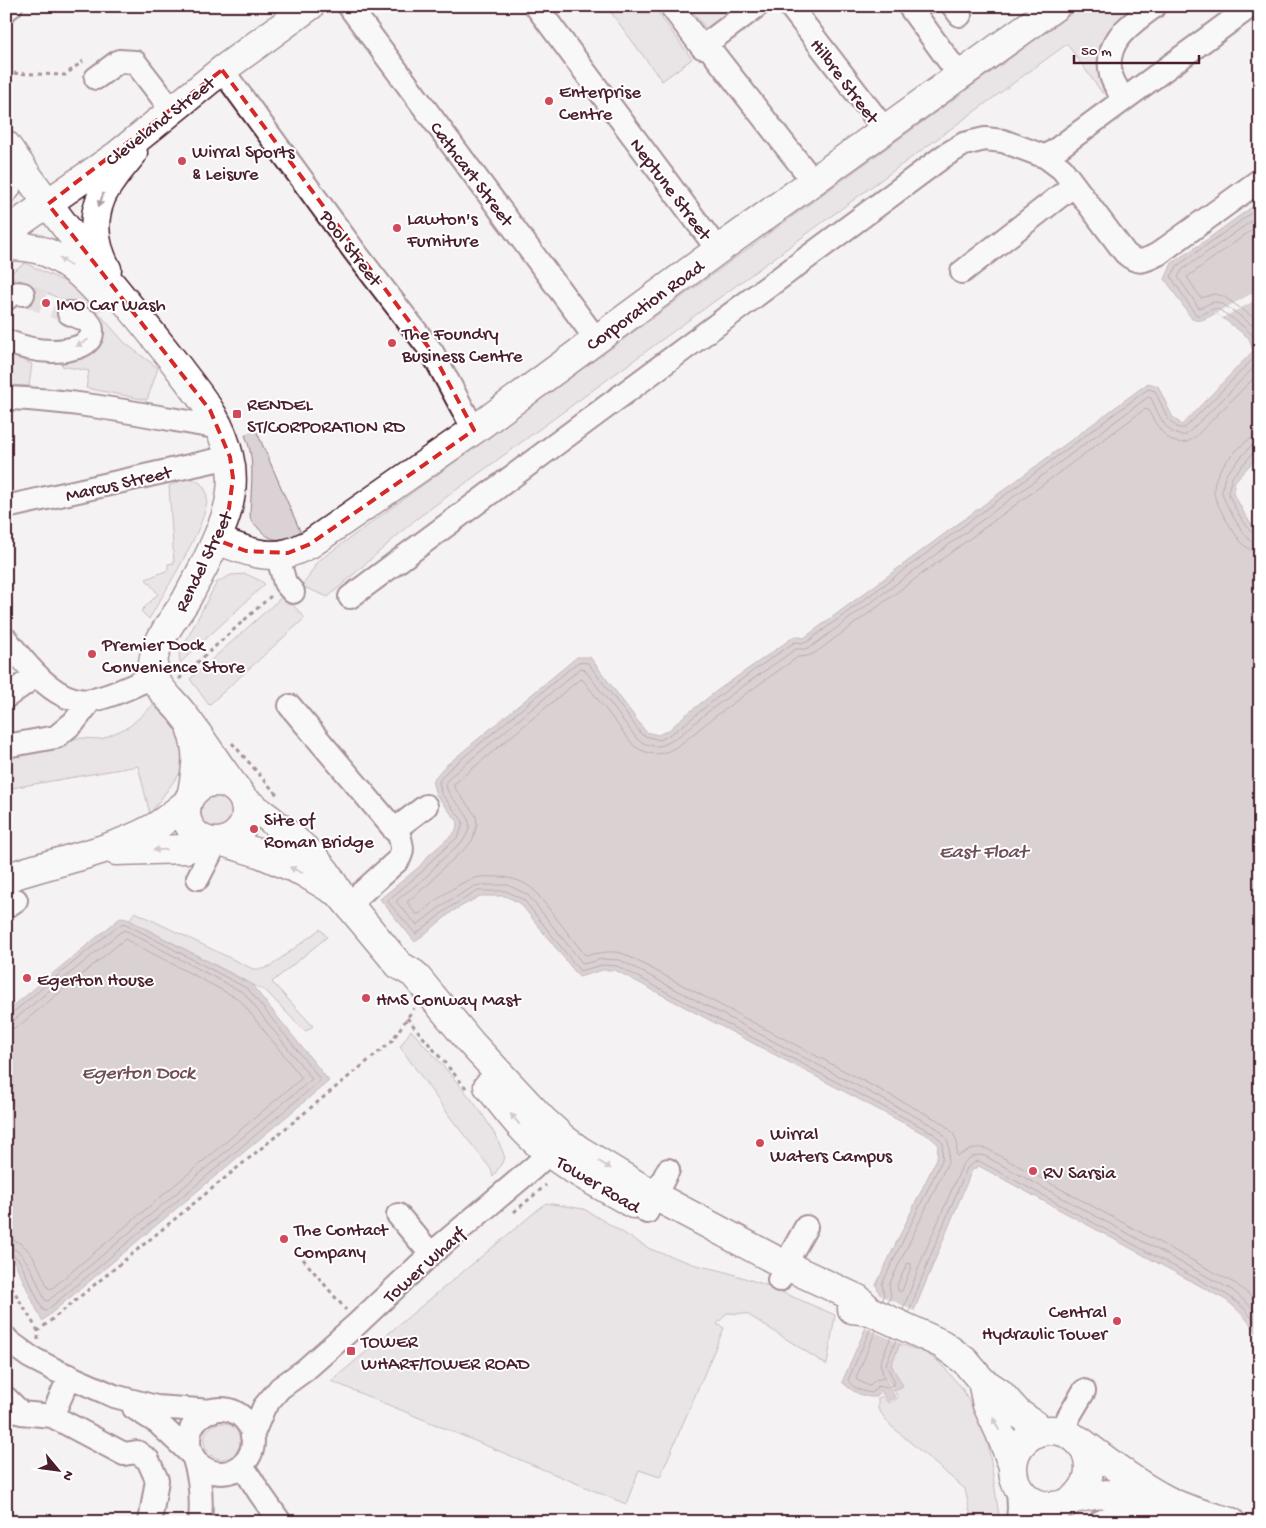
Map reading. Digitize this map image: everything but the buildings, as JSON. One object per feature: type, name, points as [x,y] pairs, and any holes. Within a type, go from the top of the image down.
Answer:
[{"type":"main road","name":"Cleveland Street","points":[[6,232],[116,156],[222,70],[310,6]]},
{"type":"main road","name":"Corporation Road","points":[[217,540],[246,551],[266,555],[288,553],[310,544],[474,430],[718,250],[1056,6]]},
{"type":"main road","points":[[120,295],[102,261],[96,242],[95,226],[101,198],[124,164],[166,115]]},
{"type":"main road","name":"Rendel Street","points":[[6,145],[48,204],[210,410],[221,428],[230,457],[233,478],[229,508],[217,540],[186,599],[159,643],[154,659],[154,676]]},
{"type":"main road","points":[[6,174],[6,188]]},
{"type":"main road","points":[[6,247],[33,248],[58,257],[92,285],[127,322],[178,367]]},
{"type":"main road","points":[[99,851],[186,849],[237,835],[244,825],[246,815],[241,795],[189,721],[161,688],[154,676]]},
{"type":"main road","points":[[189,721],[197,752],[197,764],[186,816],[191,829],[200,838],[216,842]]},
{"type":"main road","points":[[10,895],[30,870],[99,851],[155,828],[202,785],[215,782],[230,785],[241,795]]},
{"type":"main road","name":"Tower Road","points":[[241,795],[311,854],[326,872],[343,899],[399,966],[414,974],[471,1043],[543,1120],[568,1167],[651,1204],[849,1308],[870,1311],[942,1344],[965,1361],[982,1381],[1000,1392],[1018,1413],[1060,1432],[1173,1503]]},
{"type":"main road","name":"Tower Road","points":[[216,842],[259,853],[303,872],[343,899]]},
{"type":"main road","name":"Tower Road","points":[[399,966],[402,983],[527,1134],[557,1146]]},
{"type":"main road","name":"Tower Road","points":[[982,1381],[987,1405],[1000,1433],[1015,1477]]},
{"type":"main road","points":[[1063,1508],[1081,1492],[1086,1484],[1090,1468],[1089,1460],[1085,1450],[1060,1432],[1034,1433],[1021,1444],[1014,1458],[1015,1477],[1029,1500],[1037,1504],[1063,1508],[1092,1495],[1136,1494],[1173,1503],[1231,1522]]},
{"type":"street","points":[[6,10],[11,6]]},
{"type":"street","name":"Cathcart Street","points":[[349,6],[596,339]]},
{"type":"street","name":"Neptune Street","points":[[536,6],[718,250]]},
{"type":"street","points":[[671,6],[702,47],[757,6]]},
{"type":"street","name":"Hilbre Street","points":[[790,6],[884,130]]},
{"type":"street","points":[[909,6],[960,76]]},
{"type":"street","points":[[1124,100],[1111,75],[1110,55],[1117,38],[1154,6]]},
{"type":"street","points":[[1046,157],[1251,6]]},
{"type":"street","points":[[706,44],[813,181]]},
{"type":"street","points":[[90,69],[119,61],[135,62],[166,115]]},
{"type":"street","name":"Pool Street","points":[[222,70],[361,260],[432,352],[474,430]]},
{"type":"street","points":[[350,597],[944,156],[964,144],[985,139],[1003,141],[1046,157],[1062,169],[1125,253],[1132,259],[1144,261],[1158,254],[1260,180]]},
{"type":"street","points":[[962,272],[1074,184]]},
{"type":"street","points":[[6,341],[33,350],[53,351],[82,346],[92,336],[91,325],[87,321],[69,313]]},
{"type":"street","points":[[6,398],[38,399],[83,405],[221,428]]},
{"type":"street","name":"Marcus Street","points":[[6,507],[230,457]]},
{"type":"street","points":[[277,554],[289,588]]},
{"type":"street","points":[[6,639],[27,666],[52,689],[71,699],[91,700],[123,690],[154,676]]},
{"type":"street","points":[[6,698],[38,675]]},
{"type":"street","points":[[6,746],[56,737],[74,722],[91,700]]},
{"type":"street","points":[[290,706],[399,835],[402,848],[398,860],[343,899]]},
{"type":"street","points":[[394,830],[426,806]]},
{"type":"street","points":[[198,878],[216,842]]},
{"type":"street","name":"Tower Wharf","points":[[252,1436],[264,1407],[280,1388],[305,1370],[358,1324],[431,1254],[557,1146]]},
{"type":"street","points":[[651,1204],[668,1170]]},
{"type":"street","points":[[398,1215],[431,1254]]},
{"type":"street","points":[[782,1272],[806,1227]]},
{"type":"street","points":[[6,1338],[30,1356],[114,1396],[158,1423],[207,1470],[228,1472],[240,1466]]},
{"type":"street","points":[[52,1416],[70,1376]]},
{"type":"street","name":"Tower Wharf","points":[[215,1410],[280,1388]]},
{"type":"street","points":[[1060,1432],[1084,1391]]},
{"type":"street","points":[[114,1396],[156,1407],[231,1411],[242,1417],[248,1424],[252,1436],[252,1449],[212,1500],[202,1522]]},
{"type":"street","points":[[6,1398],[21,1414],[52,1416],[124,1454],[137,1452],[148,1460],[158,1480],[150,1522]]},
{"type":"street","points":[[202,1522],[201,1486],[189,1443],[190,1432],[196,1421],[206,1413],[215,1410]]},
{"type":"street","points":[[240,1466],[280,1522]]},
{"type":"street","points":[[1015,1477],[1019,1508],[1018,1522]]},
{"type":"street","points":[[1100,1522],[1144,1508],[1173,1503]]},
{"type":"path","points":[[6,73],[66,75],[90,69]]},
{"type":"path","points":[[181,687],[177,681],[289,588]]},
{"type":"path","points":[[230,741],[284,802]]},
{"type":"path","points":[[38,1331],[392,1042],[418,1001]]},
{"type":"path","points":[[303,1259],[358,1324]]},
{"type":"path","points":[[6,1285],[8,1283],[38,1331],[39,1361]]},
{"type":"path","points":[[6,1502],[16,1522]]},
{"type":"path","points":[[1251,1522],[1260,1512]]},
{"type":"highlighted area","points":[[222,70],[432,352],[474,430],[310,544],[288,553],[246,551],[217,540],[229,508],[233,478],[230,457],[210,410],[48,204]]},
{"type":"shaded area","points":[[606,6],[653,6],[692,59],[662,81]]},
{"type":"shaded area","points":[[689,6],[736,6],[706,29]]},
{"type":"shaded area","points":[[1082,6],[1124,6],[1129,14],[1105,59],[1103,94],[1067,44],[415,520],[328,597],[301,586],[317,562]]},
{"type":"shaded area","points":[[25,263],[76,287],[125,343],[158,368],[147,400],[86,388],[89,371],[62,366],[62,358],[84,353],[91,313],[15,278],[6,285],[6,276]]},
{"type":"shaded area","points":[[6,353],[32,364],[29,386],[6,385]]},
{"type":"shaded area","points":[[256,430],[301,533],[289,538],[279,540],[269,537],[251,520],[252,465],[245,435]]},
{"type":"shaded area","points":[[189,478],[196,480],[204,487],[207,498],[205,509],[184,559],[149,619],[141,611],[158,594],[146,579],[168,570],[168,564],[174,563],[169,486]]},
{"type":"shaded area","points":[[246,574],[265,584],[180,663],[179,654],[217,582],[231,575]]},
{"type":"shaded area","points":[[284,595],[305,618],[209,705],[190,679]]},
{"type":"shaded area","points":[[153,705],[176,728],[186,758],[182,770],[150,814],[138,766],[6,789],[6,755],[78,738],[102,739],[130,726]]},
{"type":"shaded area","points":[[217,796],[228,801],[233,812],[228,823],[217,828],[206,823],[201,812],[206,801]]},
{"type":"shaded area","points":[[135,912],[253,969],[263,969],[272,965],[320,929],[327,937],[272,982],[313,1026],[304,1031],[267,992],[129,920]]},
{"type":"shaded area","points":[[411,1030],[451,1074],[489,1124],[505,1158],[493,1177],[491,1169],[453,1121],[400,1047]]},
{"type":"shaded area","points":[[546,1203],[584,1209],[650,1249],[696,1265],[723,1271],[763,1284],[835,1315],[827,1365],[747,1314],[727,1313],[717,1324],[724,1328],[660,1477],[639,1470],[626,1504],[331,1381]]},
{"type":"shaded area","points":[[900,1344],[926,1353],[939,1362],[962,1388],[984,1429],[988,1443],[1000,1522],[972,1522],[965,1489],[890,1425],[878,1409],[878,1399],[882,1396],[888,1403],[898,1398],[894,1390],[902,1386],[891,1365]]},
{"type":"shaded area","points":[[222,1423],[229,1424],[235,1428],[239,1434],[239,1448],[235,1454],[229,1458],[222,1459],[215,1458],[209,1454],[205,1448],[204,1441],[205,1434],[209,1428],[215,1424]]},
{"type":"water","name":"East Float","points":[[1260,201],[1260,454],[1235,481],[1233,492],[1245,515],[1260,535],[1260,1338],[1245,1318],[1226,1300],[979,1166],[972,1170],[891,1365],[903,1386],[894,1390],[886,1377],[885,1379],[895,1397],[888,1401],[880,1390],[877,1397],[862,1395],[842,1382],[880,1295],[876,1285],[937,1158],[938,1144],[930,1137],[615,970],[603,970],[579,977],[520,903],[505,896],[480,896],[453,911],[415,942],[380,899],[419,867],[428,856],[455,832],[458,822],[436,795],[432,781],[443,768],[577,657],[590,657],[646,732],[658,735],[669,730],[718,690],[795,636],[804,638],[1148,383],[1158,386],[1172,416],[1182,425],[1253,351],[1249,338],[1216,313],[1201,320],[1192,319],[1165,279],[1172,263]]},
{"type":"water","name":"Egerton Dock","points":[[120,918],[129,920],[252,985],[329,1081],[42,1321],[15,1263],[10,1258],[6,1258],[6,1012]]},
{"type":"pier","points":[[1260,289],[1260,298],[1222,318],[1216,313]]},
{"type":"pier","points":[[878,1294],[917,1312],[902,1344],[863,1327]]},
{"type":"tunnel","points":[[23,294],[69,313]]},
{"type":"place","name":"Enterprise Centre","points":[[549,101]]},
{"type":"place","name":"Wirral Sports & Leisure","points":[[182,161]]},
{"type":"place","name":"Lawton's Furniture","points":[[397,228]]},
{"type":"place","name":"IMO Car Wash","points":[[46,303]]},
{"type":"place","name":"The Foundry Business Centre","points":[[392,343]]},
{"type":"place","name":"RENDEL ST/CORPORATION RD","points":[[237,414]]},
{"type":"place","name":"Premier Dock Convenience Store","points":[[92,654]]},
{"type":"place","name":"Site of Roman Bridge","points":[[254,829]]},
{"type":"place","name":"Egerton House","points":[[27,978]]},
{"type":"place","name":"HMS Conway Mast","points":[[366,998]]},
{"type":"place","name":"Wirral Waters Campus","points":[[760,1143]]},
{"type":"place","name":"RV Sarsia","points":[[1033,1171]]},
{"type":"place","name":"The Contact Company","points":[[284,1239]]},
{"type":"place","name":"Central Hydraulic Tower","points":[[1117,1321]]},
{"type":"place","name":"TOWER WHARF/TOWER ROAD","points":[[351,1351]]}]
